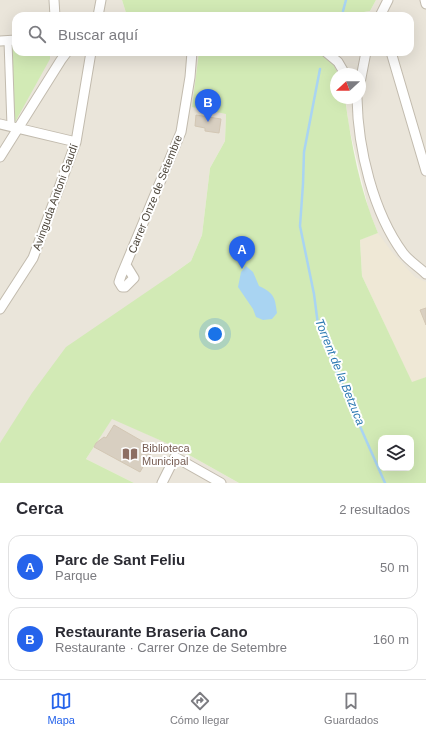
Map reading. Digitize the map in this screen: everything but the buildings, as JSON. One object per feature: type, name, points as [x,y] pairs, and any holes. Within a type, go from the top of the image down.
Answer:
[{"type":"street","points":[[54,0],[55,12]]},
{"type":"street","points":[[98,12],[101,0]]},
{"type":"street","points":[[425,0],[426,4]]},
{"type":"street","points":[[8,40],[15,127]]},
{"type":"street","points":[[57,56],[58,64]]},
{"type":"street","points":[[0,157],[15,127],[64,56]]},
{"type":"street","name":"Avinguda Antoni Gaudí","points":[[0,309],[33,258],[76,142],[90,56]]},
{"type":"street","name":"Carrer Onze de Setembre","points":[[126,265],[181,132],[190,77],[192,56]]},
{"type":"street","points":[[331,56],[338,62],[342,68]]},
{"type":"street","points":[[363,68],[365,56]]},
{"type":"street","points":[[392,56],[426,170]]},
{"type":"street","points":[[357,104],[362,149],[373,192],[389,230],[404,254],[426,274]]},
{"type":"street","points":[[0,124],[76,142]]},
{"type":"street","points":[[162,483],[175,457],[221,483]]},
{"type":"shaded area","points":[[0,0],[122,0],[126,12],[12,12],[12,56],[234,56],[226,114],[225,141],[210,168],[202,235],[191,261],[170,276],[0,443]]},
{"type":"shaded area","points":[[376,0],[426,0],[426,377],[360,240],[378,233],[369,211],[349,127],[346,104],[366,104],[366,68],[335,68],[332,63],[324,56],[414,56],[414,12],[364,12],[370,11]]},
{"type":"shaded area","points":[[378,233],[392,252],[415,277],[426,282],[426,377],[412,383],[362,276],[360,240]]},
{"type":"shaded area","points":[[112,418],[173,446],[239,483],[134,483],[86,459]]},
{"type":"green space","points":[[122,0],[376,0],[370,11],[364,12],[126,12]]},
{"type":"green space","points":[[11,46],[12,56],[50,56],[50,59],[14,124]]},
{"type":"green space","points":[[198,56],[324,56],[333,63],[335,68],[330,68],[330,104],[346,104],[361,184],[378,233],[360,240],[362,276],[412,382],[426,377],[426,483],[239,483],[173,446],[112,419],[86,459],[134,483],[0,483],[0,443],[32,393],[66,347],[191,261],[202,235],[210,168],[225,141],[226,114],[192,107]]},
{"type":"water","points":[[246,266],[253,272],[259,286],[271,293],[273,296],[277,313],[272,319],[263,320],[256,317],[253,309],[238,287],[241,272]]},
{"type":"waterway","name":"Torrent de la Betzuca","points":[[343,11],[346,0]]},
{"type":"waterway","name":"Torrent de la Betzuca","points":[[320,69],[304,152],[300,226],[314,294],[318,325],[385,483]]},
{"type":"place","name":"Restaurante Braseria Cano","points":[[208,122]]},
{"type":"place","name":"Parc de Sant Feliu","points":[[242,269]]},
{"type":"place","name":"Biblioteca Municipal","points":[[130,454]]}]
